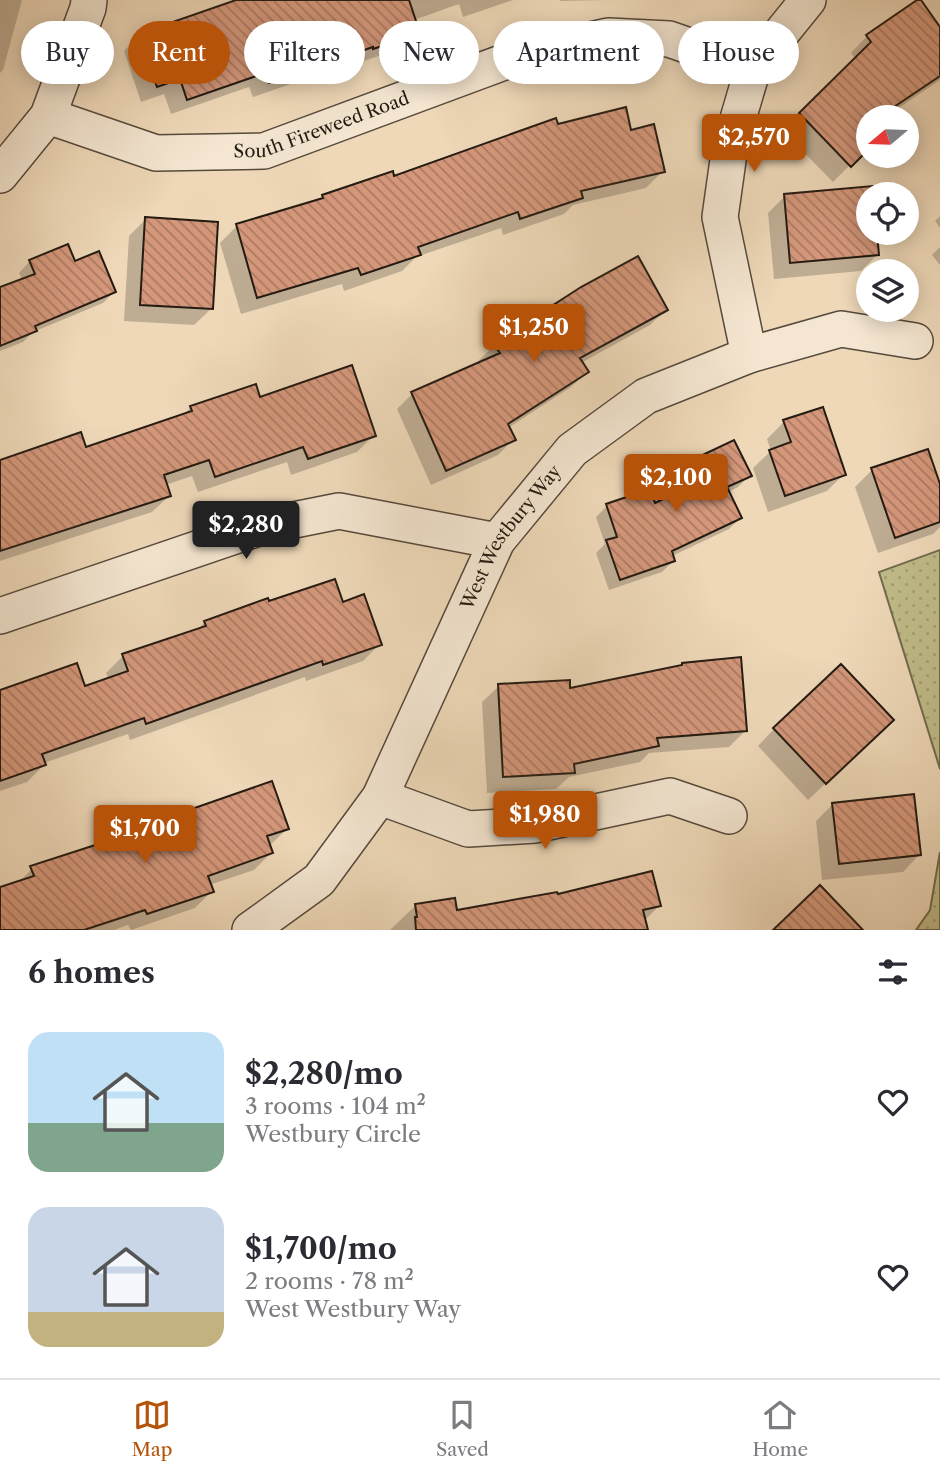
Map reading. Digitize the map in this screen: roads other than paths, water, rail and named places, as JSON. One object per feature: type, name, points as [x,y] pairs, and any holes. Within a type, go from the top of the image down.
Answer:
[{"type":"street","points":[[0,175],[48,116],[89,0]]},
{"type":"street","points":[[791,21],[808,0]]},
{"type":"street","name":"South Fireweed Road","points":[[48,116],[156,153],[264,151],[523,55],[608,36],[669,39],[678,42]]},
{"type":"street","points":[[748,84],[730,146],[720,217],[749,355]]},
{"type":"street","name":"West Westbury Way","points":[[250,930],[319,880],[380,797],[497,541],[572,450],[646,396],[749,355],[841,329],[915,341]]},
{"type":"street","points":[[0,616],[264,526],[339,512],[497,541]]},
{"type":"street","points":[[380,797],[468,829],[535,825],[670,796],[730,816]]}]
